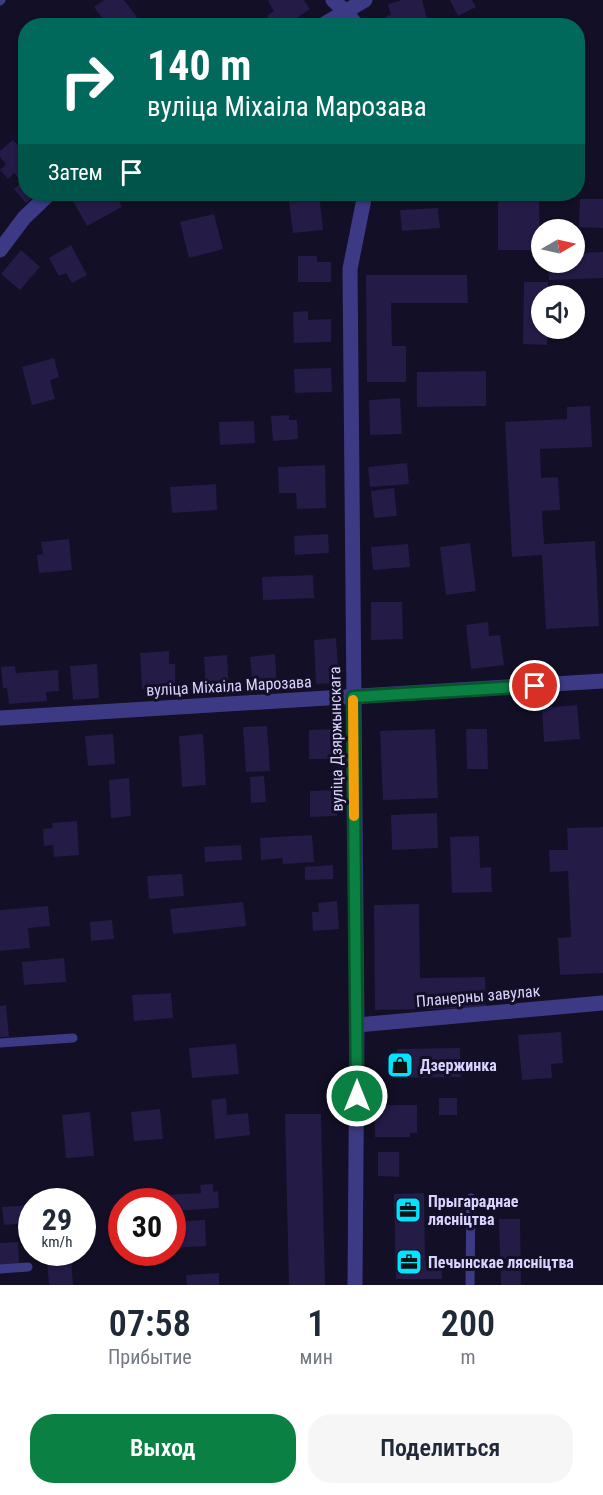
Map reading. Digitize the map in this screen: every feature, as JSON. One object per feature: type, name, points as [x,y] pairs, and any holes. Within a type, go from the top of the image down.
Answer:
[{"type":"street","points":[[333,0],[351,18]]},
{"type":"street","points":[[335,18],[365,0]]},
{"type":"street","points":[[0,250],[24,218],[42,201]]},
{"type":"street","name":"вуліца Дзяржынскага","points":[[356,1285],[357,1025],[350,269],[364,201]]},
{"type":"street","name":"вуліца Міхаіла Марозава","points":[[0,718],[603,681]]},
{"type":"street","name":"Планерны завулак","points":[[357,1025],[603,1003]]},
{"type":"lane","points":[[0,1043],[73,1038]]},
{"type":"lane","points":[[470,1285],[471,1198]]},
{"type":"lane","points":[[0,1269],[28,1267]]},
{"type":"building","points":[[104,0],[124,0],[137,17],[102,18],[94,7]]},
{"type":"building","points":[[304,0],[310,9],[297,18],[268,18],[267,16],[274,11],[268,1]]},
{"type":"building","points":[[402,0],[422,0],[427,18],[387,18],[386,16],[391,15],[388,4]]},
{"type":"building","points":[[450,0],[472,0],[476,7],[458,16]]},
{"type":"building","points":[[13,140],[18,145],[18,178],[14,173],[8,179],[0,170],[6,164],[0,157],[0,151]]},
{"type":"building","points":[[603,199],[603,228],[585,227],[585,219],[579,219],[580,201]]},
{"type":"building","points":[[73,201],[119,201],[122,207],[87,226]]},
{"type":"building","points":[[289,201],[320,201],[323,230],[293,233]]},
{"type":"building","points":[[498,201],[539,201],[539,219],[531,219],[531,250],[498,250]]},
{"type":"building","points":[[438,208],[440,228],[402,231],[400,210]]},
{"type":"building","points":[[214,214],[223,249],[189,258],[180,222]]},
{"type":"building","points":[[71,245],[87,275],[72,283],[66,273],[59,276],[49,258]]},
{"type":"building","points":[[21,250],[40,267],[20,290],[1,274]]},
{"type":"building","points":[[603,252],[603,278],[549,280],[549,273],[585,273],[585,253]]},
{"type":"building","points":[[298,256],[317,256],[317,262],[331,262],[331,282],[298,282]]},
{"type":"building","points":[[366,275],[467,275],[468,303],[391,303],[392,346],[406,346],[406,382],[367,382]]},
{"type":"building","points":[[524,282],[548,282],[548,285],[531,285],[531,339],[547,339],[547,345],[523,344]]},
{"type":"building","points":[[308,311],[308,320],[331,319],[331,342],[294,343],[293,312]]},
{"type":"building","points":[[54,358],[59,377],[50,380],[55,399],[32,405],[22,367]]},
{"type":"building","points":[[331,368],[332,392],[295,393],[294,369]]},
{"type":"building","points":[[486,371],[486,406],[417,407],[417,372]]},
{"type":"building","points":[[400,398],[402,434],[370,435],[369,400]]},
{"type":"building","points":[[590,406],[592,447],[540,449],[541,478],[558,477],[560,510],[542,511],[544,544],[595,541],[599,626],[546,629],[542,555],[512,557],[505,422],[567,419],[567,407]]},
{"type":"building","points":[[289,415],[289,420],[297,420],[298,439],[273,441],[271,416]]},
{"type":"building","points":[[254,421],[255,443],[220,445],[219,422]]},
{"type":"building","points":[[407,463],[409,484],[370,487],[368,467]]},
{"type":"building","points":[[325,465],[326,508],[297,509],[296,493],[279,493],[278,467]]},
{"type":"building","points":[[216,484],[217,510],[172,513],[170,487]]},
{"type":"building","points":[[394,488],[397,516],[374,518],[371,491]]},
{"type":"building","points":[[328,534],[329,553],[295,555],[294,536]]},
{"type":"building","points":[[69,539],[72,570],[39,573],[37,555],[43,554],[41,542]]},
{"type":"building","points":[[470,543],[476,591],[446,595],[440,547]]},
{"type":"building","points":[[408,544],[410,567],[373,570],[371,547]]},
{"type":"building","points":[[313,575],[314,598],[263,600],[262,577]]},
{"type":"building","points":[[371,602],[402,602],[403,639],[371,640]]},
{"type":"building","points":[[488,622],[489,636],[500,635],[504,665],[471,669],[466,625]]},
{"type":"building","points":[[336,638],[339,683],[316,684],[314,640]]},
{"type":"building","points":[[169,651],[169,664],[175,664],[175,688],[142,689],[140,653]]},
{"type":"building","points":[[275,654],[277,686],[253,688],[250,657]]},
{"type":"building","points":[[227,655],[229,690],[206,692],[204,657]]},
{"type":"building","points":[[97,664],[99,698],[73,700],[70,666]]},
{"type":"building","points":[[15,666],[16,673],[58,670],[59,691],[46,692],[47,701],[9,704],[7,688],[3,688],[1,667]]},
{"type":"building","points":[[577,705],[580,739],[544,742],[542,708]]},
{"type":"building","points":[[267,726],[270,771],[246,772],[243,727]]},
{"type":"building","points":[[336,729],[337,759],[309,759],[309,730]]},
{"type":"building","points":[[435,729],[438,798],[383,800],[380,731]]},
{"type":"building","points":[[466,729],[487,729],[488,769],[467,769]]},
{"type":"building","points":[[113,734],[115,764],[88,766],[85,736]]},
{"type":"building","points":[[203,734],[206,785],[182,787],[179,736]]},
{"type":"building","points":[[264,776],[266,802],[251,803],[250,777]]},
{"type":"building","points":[[129,778],[131,816],[111,818],[109,780]]},
{"type":"building","points":[[336,790],[337,816],[310,817],[310,791]]},
{"type":"building","points":[[437,813],[438,848],[392,850],[391,815]]},
{"type":"building","points":[[77,821],[79,855],[54,857],[53,845],[44,846],[43,829],[53,828],[52,823]]},
{"type":"building","points":[[603,827],[603,973],[560,975],[558,938],[571,937],[568,871],[550,872],[549,850],[568,850],[567,828]]},
{"type":"building","points":[[312,835],[314,862],[283,864],[282,858],[261,860],[260,838]]},
{"type":"building","points":[[479,836],[480,868],[491,867],[492,892],[452,893],[450,837]]},
{"type":"building","points":[[241,845],[242,860],[205,862],[204,847]]},
{"type":"building","points":[[333,865],[333,879],[305,880],[305,867]]},
{"type":"building","points":[[182,874],[184,896],[149,899],[147,876]]},
{"type":"building","points":[[337,901],[339,929],[313,931],[312,912],[319,912],[318,903]]},
{"type":"building","points":[[243,902],[246,926],[173,934],[170,909]]},
{"type":"building","points":[[419,904],[420,978],[485,977],[486,1008],[375,1010],[374,905]]},
{"type":"building","points":[[48,906],[50,926],[28,928],[30,948],[0,951],[0,910]]},
{"type":"building","points":[[112,920],[114,939],[91,941],[90,922]]},
{"type":"building","points":[[64,958],[66,982],[24,985],[22,962]]},
{"type":"building","points":[[171,993],[173,1018],[134,1021],[132,995]]},
{"type":"building","points":[[6,1005],[9,1037],[0,1037],[0,1006]]},
{"type":"building","points":[[561,1032],[563,1063],[551,1064],[552,1078],[522,1080],[518,1035]]},
{"type":"building","points":[[236,1044],[239,1074],[192,1078],[189,1048]]},
{"type":"building","points":[[460,1048],[461,1077],[397,1078],[397,1049]]},
{"type":"building","points":[[226,1098],[227,1115],[248,1113],[250,1135],[215,1139],[211,1100]]},
{"type":"building","points":[[439,1098],[457,1098],[457,1115],[439,1115]]},
{"type":"building","points":[[375,1105],[417,1105],[417,1133],[410,1133],[410,1137],[375,1137]]},
{"type":"building","points":[[160,1109],[163,1139],[134,1141],[131,1112]]},
{"type":"building","points":[[90,1112],[94,1156],[66,1158],[62,1115]]},
{"type":"building","points":[[285,1114],[321,1114],[325,1285],[289,1285]]},
{"type":"building","points":[[378,1152],[399,1152],[399,1177],[378,1176]]},
{"type":"building","points":[[213,1184],[213,1192],[218,1191],[219,1208],[186,1210],[186,1194],[201,1193],[200,1185]]},
{"type":"building","points":[[424,1193],[425,1261],[442,1261],[442,1279],[396,1279],[394,1194]]},
{"type":"building","points":[[18,1206],[18,1224],[4,1225],[2,1207]]},
{"type":"building","points":[[499,1219],[520,1219],[521,1285],[501,1285]]},
{"type":"building","points":[[205,1220],[206,1246],[186,1247],[186,1221]]},
{"type":"building","points":[[18,1242],[18,1264],[0,1265],[0,1243]]},
{"type":"building","points":[[48,1266],[72,1266],[73,1285],[49,1285]]},
{"type":"building","points":[[219,1273],[219,1285],[187,1285],[186,1275]]},
{"type":"slow traffic","points":[[353,700],[354,816]]},
{"type":"place","name":"Дзержинка","points":[[400,1065]]},
{"type":"place","name":"Прыгараднае лясніцтва","points":[[408,1210]]},
{"type":"place","name":"Печынскае лясніцтва","points":[[409,1262]]},
{"type":"route","points":[[357,1096],[353,697],[535,686]]}]
